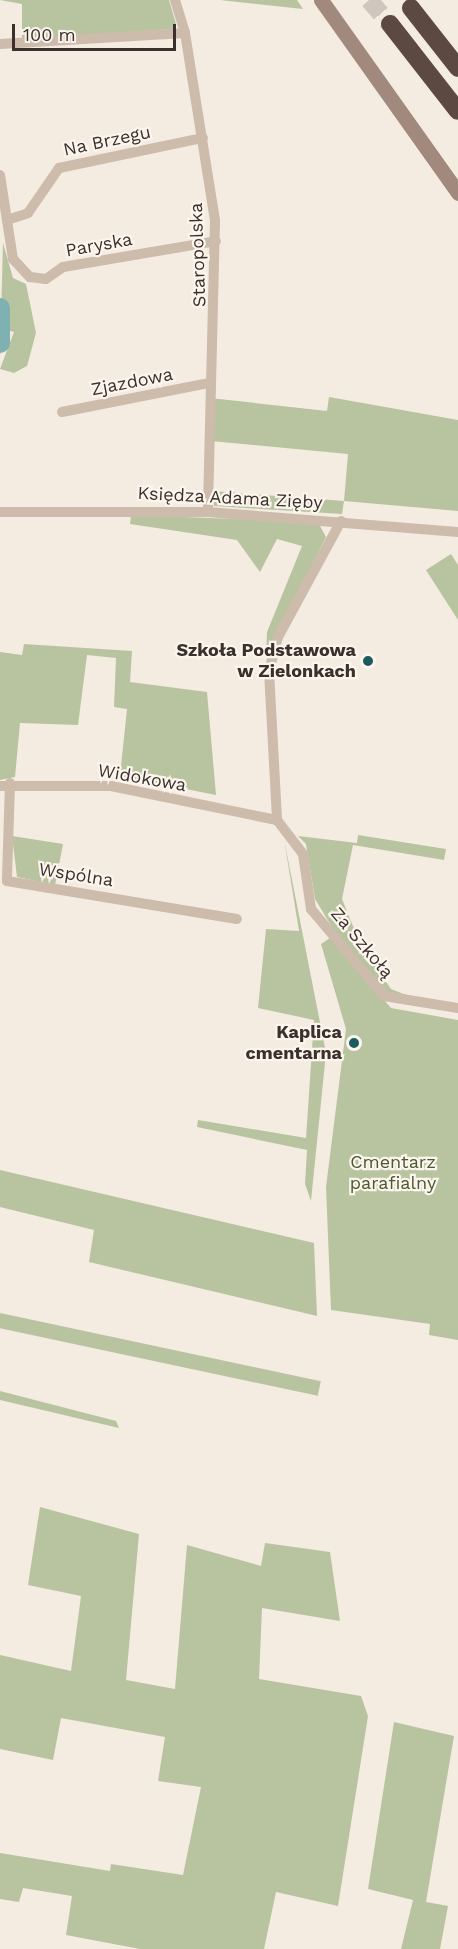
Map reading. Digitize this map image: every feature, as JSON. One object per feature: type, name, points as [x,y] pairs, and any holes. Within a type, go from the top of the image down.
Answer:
[{"type":"highway","points":[[411,8],[458,68]]},
{"type":"highway","points":[[390,24],[458,111]]},
{"type":"street","name":"Staropolska","points":[[175,0],[185,33],[203,138],[216,241],[216,328],[208,383],[207,512]]},
{"type":"street","points":[[321,0],[458,193]]},
{"type":"street","points":[[0,44],[185,33]]},
{"type":"street","name":"Na Brzegu","points":[[7,220],[28,213],[59,168],[203,138]]},
{"type":"street","name":"Paryska","points":[[0,175],[15,266],[22,274],[46,279],[63,267],[216,241]]},
{"type":"street","name":"Zjazdowa","points":[[62,412],[208,383]]},
{"type":"street","name":"Księdza Adama Zięby","points":[[0,512],[109,508],[207,512],[341,520],[458,532]]},
{"type":"street","points":[[277,820],[269,671],[278,637],[341,520]]},
{"type":"street","name":"Widokowa","points":[[5,785],[131,789],[277,820]]},
{"type":"street","name":"Wspólna","points":[[5,785],[7,881],[237,919]]},
{"type":"street","name":"Za Szkołą","points":[[277,820],[303,854],[311,909],[384,996],[458,1008]]},
{"type":"green space","points":[[0,0],[169,0],[176,24],[173,29],[22,39],[22,4]]},
{"type":"green space","points":[[220,0],[297,0],[303,9]]},
{"type":"green space","points":[[3,243],[13,278],[26,284],[36,333],[27,366],[14,373],[0,369],[14,332],[7,330],[0,355]]},
{"type":"green space","points":[[329,397],[458,420],[458,511],[344,501],[348,454],[211,441],[210,398],[327,411]]},
{"type":"green space","points":[[212,491],[344,501],[342,514],[214,506]]},
{"type":"green space","points":[[131,515],[318,522],[326,537],[266,658],[267,632],[302,546],[277,539],[260,572],[237,540],[130,524]]},
{"type":"green space","points":[[451,554],[458,565],[458,620],[426,570]]},
{"type":"green space","points":[[24,644],[132,651],[130,682],[207,692],[216,795],[120,776],[127,709],[114,707],[116,658],[87,655],[78,725],[20,723],[15,777],[0,780],[0,652],[22,655]]},
{"type":"green space","points":[[358,835],[446,849],[444,860],[353,845],[342,899],[359,941],[391,989],[419,1000],[387,994],[338,937],[315,899],[306,844],[298,836],[357,843]]},
{"type":"green space","points":[[12,836],[63,844],[55,885],[17,877]]},
{"type":"green space","points":[[284,839],[326,1053],[311,1201],[305,1184],[307,1150],[197,1127],[198,1120],[306,1138],[314,1020],[258,1008],[266,929],[299,931]]},
{"type":"green space","name":"Cmentarz parafialny","points":[[330,938],[391,1008],[458,1020],[458,1340],[429,1335],[430,1324],[331,1310],[326,1187],[346,1029],[321,944]]},
{"type":"green space","points":[[0,1170],[314,1243],[317,1316],[89,1262],[94,1230],[0,1207]]},
{"type":"green space","points":[[0,1313],[321,1381],[318,1396],[0,1328]]},
{"type":"green space","points":[[0,1391],[116,1421],[119,1428],[0,1400]]},
{"type":"green space","points":[[40,1507],[139,1534],[126,1680],[175,1689],[187,1545],[261,1566],[265,1543],[330,1552],[340,1621],[262,1608],[259,1679],[361,1696],[368,1716],[338,1906],[276,1892],[264,1949],[140,1949],[66,1935],[72,1896],[23,1888],[19,1902],[0,1899],[0,1853],[110,1871],[111,1864],[183,1875],[201,1787],[158,1781],[165,1737],[61,1718],[53,1760],[0,1749],[0,1655],[71,1671],[81,1596],[28,1585]]},
{"type":"green space","points":[[394,1722],[454,1736],[426,1902],[448,1906],[440,1949],[401,1949],[413,1900],[368,1889]]},
{"type":"waterway","points":[[0,308],[0,343]]},
{"type":"tunnel","points":[[369,0],[390,24]]},
{"type":"place","name":"Szkoła Podstawowa w Zielonkach","points":[[368,661]]},
{"type":"place","name":"Kaplica cmentarna","points":[[354,1043]]}]
